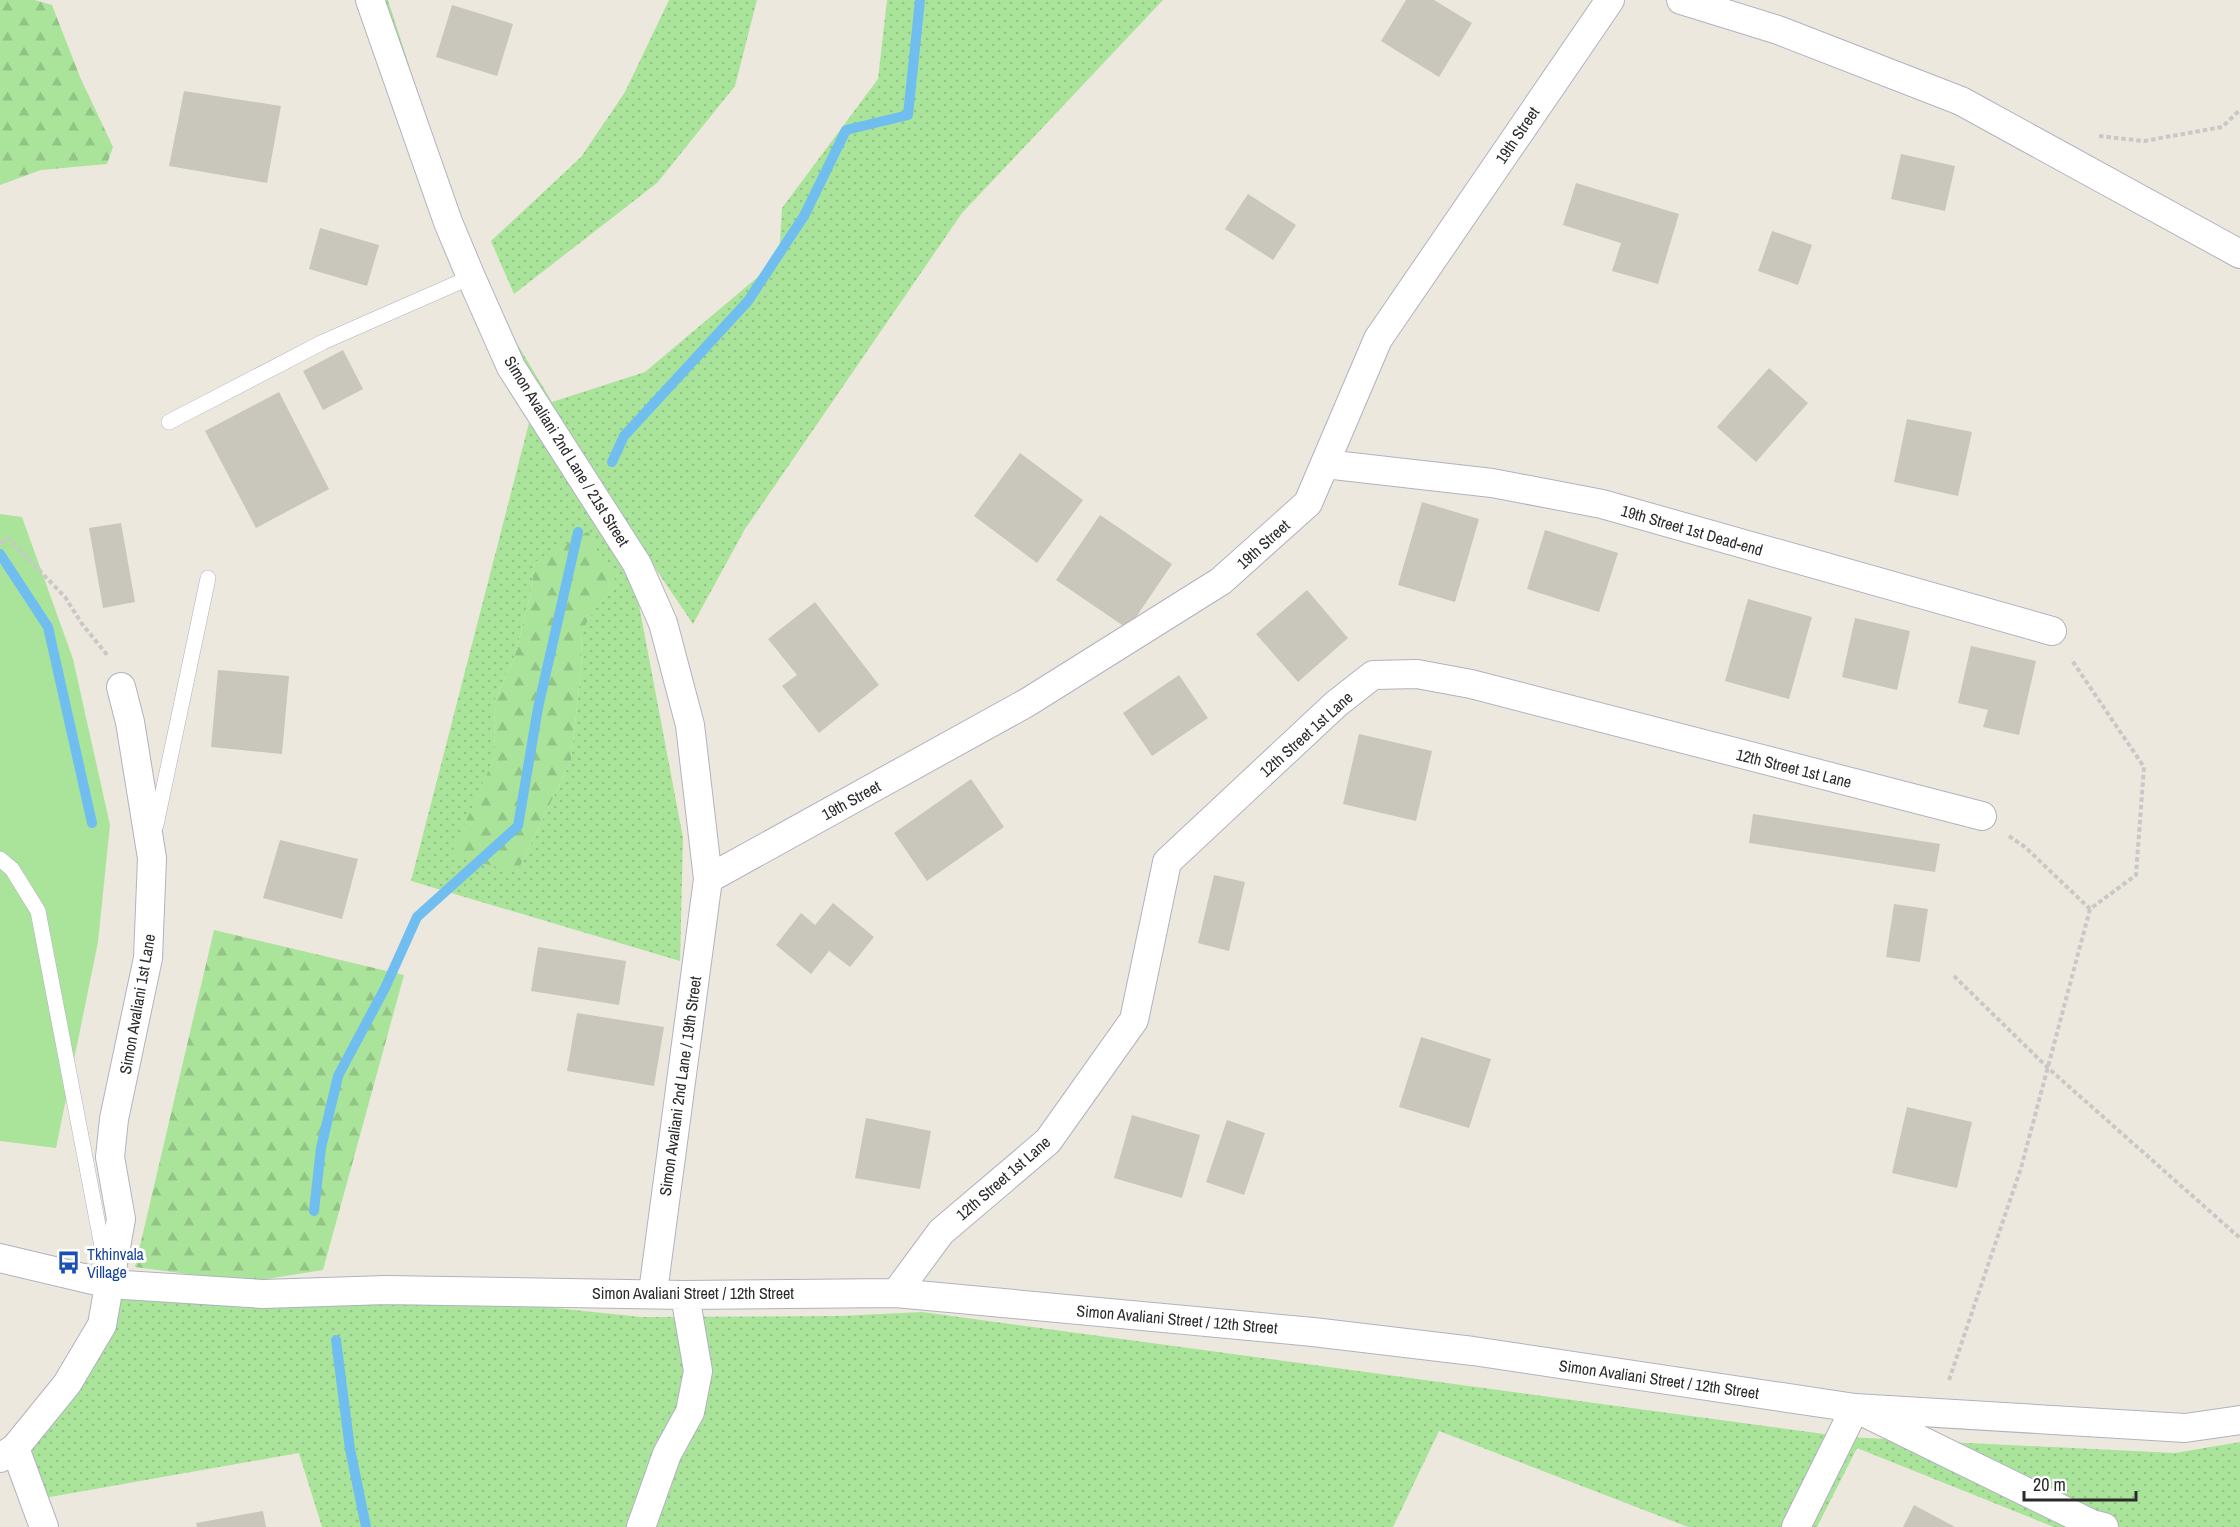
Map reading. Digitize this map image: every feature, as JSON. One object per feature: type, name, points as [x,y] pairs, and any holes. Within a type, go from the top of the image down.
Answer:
[{"type":"street","name":"Simon Avaliani 2nd Lane / 21st Street","points":[[370,0],[448,222],[511,367],[637,564],[663,623],[690,725],[708,879]]},
{"type":"street","name":"19th Street","points":[[708,879],[1028,702],[1221,581],[1308,503],[1378,339],[1610,0]]},
{"type":"street","points":[[1682,0],[1778,30],[1961,101],[2240,254]]},
{"type":"street","name":"19th Street 1st Dead-end","points":[[1325,464],[1492,483],[1602,504],[2052,631]]},
{"type":"street","name":"12th Street 1st Lane","points":[[896,1293],[941,1232],[1048,1141],[1134,1020],[1167,862],[1336,704],[1373,675],[1417,674],[1471,684],[1982,816]]},
{"type":"street","name":"Simon Avaliani 1st Lane","points":[[7,1453],[67,1384],[102,1325],[121,1220],[111,1157],[114,1119],[148,958],[152,858],[130,722],[121,687]]},
{"type":"street","name":"Simon Avaliani 2nd Lane / 19th Street","points":[[653,1292],[708,879]]},
{"type":"street","name":"Simon Avaliani Street / 12th Street","points":[[0,1258],[109,1284],[263,1294],[386,1290],[685,1294],[896,1293],[1324,1333],[1473,1352],[1855,1408],[2185,1428],[2240,1420]]},
{"type":"street","points":[[641,1527],[667,1454],[690,1412],[698,1371],[685,1294]]},
{"type":"street","points":[[1796,1527],[1855,1408],[2092,1524],[2104,1527]]},
{"type":"street","points":[[7,1453],[44,1527]]},
{"type":"lane","points":[[169,422],[323,342],[471,277]]},
{"type":"lane","points":[[152,858],[157,812],[208,578]]},
{"type":"lane","points":[[0,859],[12,869],[38,911],[109,1284]]},
{"type":"path","points":[[2088,135],[2144,141],[2222,127],[2240,110]]},
{"type":"path","points":[[0,543],[9,539],[65,597],[82,624],[106,650],[121,687]]},
{"type":"path","points":[[1938,1413],[2021,1168],[2090,909],[2136,875],[2144,768],[2052,631]]},
{"type":"path","points":[[1982,816],[2025,847],[2090,909]]},
{"type":"path","points":[[1954,976],[2048,1068],[2240,1238]]},
{"type":"green space","points":[[0,0],[35,0],[52,5],[80,77],[113,147],[107,164],[41,170],[0,185]]},
{"type":"green space","points":[[382,0],[388,0],[456,211],[500,315],[552,402],[645,372],[779,259],[782,208],[878,79],[887,0],[1163,0],[962,213],[745,529],[693,624],[542,401],[472,268]]},
{"type":"green space","points":[[669,0],[757,0],[735,86],[657,183],[514,294],[491,241],[581,157],[625,92]]},
{"type":"green space","points":[[530,419],[635,584],[683,838],[680,961],[411,881]],"holes":[[[535,562],[618,585],[596,607],[582,631],[581,669],[571,761],[517,872],[452,854],[495,756],[494,702],[514,659],[530,596]]]},
{"type":"green space","points":[[0,514],[22,517],[73,659],[110,825],[98,942],[56,1148],[0,1141]]},
{"type":"green space","points":[[589,531],[618,585],[596,607],[582,631],[581,669],[571,761],[517,872],[451,855],[495,756],[494,702],[514,659],[530,596],[535,562]]},
{"type":"green space","points":[[214,930],[404,975],[323,1270],[247,1282],[135,1267]]},
{"type":"green space","points":[[109,1284],[386,1290],[641,1317],[840,1316],[922,1312],[1846,1437],[2175,1453],[2240,1442],[2240,1527],[2054,1527],[1857,1448],[1817,1527],[1688,1527],[1439,1431],[1393,1527],[322,1527],[299,1453],[33,1500],[15,1448]]},
{"type":"building","points":[[1406,0],[1434,0],[1472,23],[1439,77],[1381,41]]},
{"type":"building","points":[[452,5],[513,24],[497,76],[436,57]]},
{"type":"building","points":[[184,91],[281,106],[267,183],[169,166]]},
{"type":"building","points":[[1901,154],[1955,166],[1945,211],[1891,199]]},
{"type":"building","points":[[1576,183],[1679,214],[1658,284],[1612,271],[1621,243],[1563,225]]},
{"type":"building","points":[[1248,194],[1296,225],[1273,260],[1225,229]]},
{"type":"building","points":[[320,228],[379,245],[367,286],[309,269]]},
{"type":"building","points":[[1772,231],[1812,245],[1798,285],[1758,271]]},
{"type":"building","points":[[343,350],[363,389],[323,410],[303,371]]},
{"type":"building","points":[[1769,368],[1808,403],[1756,462],[1717,427]]},
{"type":"building","points":[[279,392],[329,489],[256,528],[205,431]]},
{"type":"building","points":[[1907,419],[1972,432],[1958,496],[1894,482]]},
{"type":"building","points":[[1020,453],[1083,500],[1037,563],[974,516]]},
{"type":"building","points":[[1422,502],[1479,519],[1455,602],[1398,585]]},
{"type":"building","points":[[1100,515],[1172,564],[1128,629],[1056,580]]},
{"type":"building","points":[[121,523],[135,602],[103,608],[89,528]]},
{"type":"building","points":[[1545,530],[1618,553],[1599,612],[1527,589]]},
{"type":"building","points":[[1307,590],[1348,638],[1298,682],[1256,634]]},
{"type":"building","points":[[1748,599],[1812,617],[1789,699],[1725,681]]},
{"type":"building","points":[[815,602],[879,685],[819,733],[782,686],[797,675],[768,639]]},
{"type":"building","points":[[1855,618],[1910,631],[1897,690],[1842,677]]},
{"type":"building","points":[[1971,646],[2036,661],[2019,735],[1983,727],[1988,710],[1958,703]]},
{"type":"building","points":[[218,670],[289,676],[282,754],[211,747]]},
{"type":"building","points":[[1179,675],[1208,718],[1152,756],[1123,713]]},
{"type":"building","points":[[1359,734],[1432,751],[1416,821],[1343,804]]},
{"type":"building","points":[[971,779],[1004,827],[927,881],[894,833]]},
{"type":"building","points":[[1753,814],[1940,844],[1935,872],[1749,843]]},
{"type":"building","points":[[280,840],[358,859],[342,919],[263,898]]},
{"type":"building","points":[[1214,875],[1245,882],[1229,951],[1198,943]]},
{"type":"building","points":[[833,903],[874,937],[850,967],[829,951],[811,974],[776,945],[801,913],[815,925]]},
{"type":"building","points":[[1894,904],[1928,909],[1920,962],[1886,957]]},
{"type":"building","points":[[538,947],[626,961],[619,1005],[531,991]]},
{"type":"building","points":[[577,1013],[664,1027],[654,1086],[567,1071]]},
{"type":"building","points":[[1421,1037],[1491,1059],[1469,1128],[1399,1107]]},
{"type":"building","points":[[1907,1107],[1972,1122],[1957,1188],[1892,1173]]},
{"type":"building","points":[[1132,1115],[1200,1135],[1182,1198],[1114,1178]]},
{"type":"building","points":[[866,1118],[931,1131],[920,1189],[855,1178]]},
{"type":"building","points":[[1227,1120],[1265,1133],[1244,1195],[1206,1182]]},
{"type":"building","points":[[1914,1505],[1955,1527],[1903,1527]]},
{"type":"building","points":[[263,1511],[266,1527],[197,1527],[196,1523]]},
{"type":"waterway","points":[[612,462],[624,436],[748,301],[804,216],[846,130],[908,115],[920,0]]},
{"type":"waterway","points":[[314,1211],[321,1148],[338,1076],[385,988],[417,917],[518,826],[538,708],[578,532]]},
{"type":"waterway","points":[[0,554],[48,627],[92,823]]},
{"type":"waterway","points":[[336,1340],[350,1449],[366,1527]]},
{"type":"place","name":"Tkhinvala Village","points":[[69,1263]]}]
